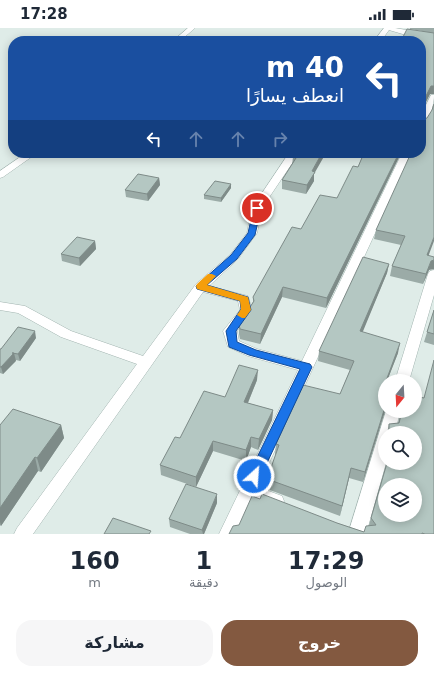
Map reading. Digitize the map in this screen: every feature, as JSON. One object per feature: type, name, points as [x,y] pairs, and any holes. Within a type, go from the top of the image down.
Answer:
[{"type":"street","points":[[182,36],[192,28]]},
{"type":"street","points":[[381,36],[387,28],[434,37]]},
{"type":"street","points":[[426,114],[434,97]]},
{"type":"street","points":[[0,175],[25,158]]},
{"type":"street","points":[[23,534],[144,362],[200,286],[234,257],[252,233],[257,208],[291,158]]},
{"type":"street","points":[[228,534],[406,158]]},
{"type":"street","points":[[404,374],[434,274]]},
{"type":"street","points":[[200,286],[244,299],[246,310],[230,331],[233,344],[253,353],[306,367]]},
{"type":"street","points":[[0,306],[21,309],[66,334],[144,362]]},
{"type":"street","points":[[355,531],[378,460]]},
{"type":"street","points":[[248,490],[292,507]]},
{"type":"building","points":[[407,29],[434,33],[434,86],[431,86],[426,96],[426,36],[404,36]]},
{"type":"building","points":[[434,104],[434,237],[427,255],[434,257],[434,260],[431,261],[426,274],[392,266],[405,236],[376,230],[409,158],[426,158],[426,118]]},
{"type":"building","points":[[296,158],[319,158],[312,171],[315,172],[307,185],[282,180]]},
{"type":"building","points":[[362,158],[397,158],[327,298],[283,287],[261,334],[240,329],[239,324],[254,301],[253,297],[292,227],[301,229],[320,195],[337,198],[353,166],[358,167]]},
{"type":"building","points":[[138,174],[159,178],[147,194],[125,190]]},
{"type":"building","points":[[215,181],[231,184],[221,198],[204,195]]},
{"type":"building","points":[[77,237],[95,241],[79,258],[61,254]]},
{"type":"building","points":[[363,257],[389,264],[360,331],[400,343],[389,374],[378,374],[378,418],[382,418],[365,472],[351,468],[342,506],[267,479],[279,445],[276,444],[303,385],[340,394],[354,361],[319,351]]},
{"type":"building","points":[[434,310],[434,334],[427,332]]},
{"type":"building","points":[[18,327],[35,331],[18,354],[14,353],[0,367],[0,349]]},
{"type":"building","points":[[434,360],[434,534],[229,534],[233,526],[239,525],[252,496],[260,499],[262,494],[364,532],[366,526],[376,525],[371,518],[378,494],[378,522],[422,522],[422,478],[383,478],[385,470],[422,470],[422,426],[389,426],[389,424],[399,423],[400,418],[422,418],[422,398],[424,398]]},
{"type":"building","points":[[239,365],[258,370],[244,402],[273,410],[259,439],[251,437],[246,450],[213,441],[196,477],[160,465],[175,437],[180,438],[204,391],[225,397]]},
{"type":"building","points":[[13,409],[61,425],[37,458],[35,457],[0,508],[0,425]]},
{"type":"building","points":[[186,484],[217,494],[202,530],[169,519]]},
{"type":"building","points":[[113,518],[151,531],[149,534],[104,534]]},
{"type":"slow traffic","points":[[212,276],[200,286],[244,299],[246,310],[242,315]]},
{"type":"route","points":[[254,476],[306,367],[253,353],[233,344],[230,331],[246,310],[244,299],[200,286],[234,257],[252,233],[257,208]]}]
